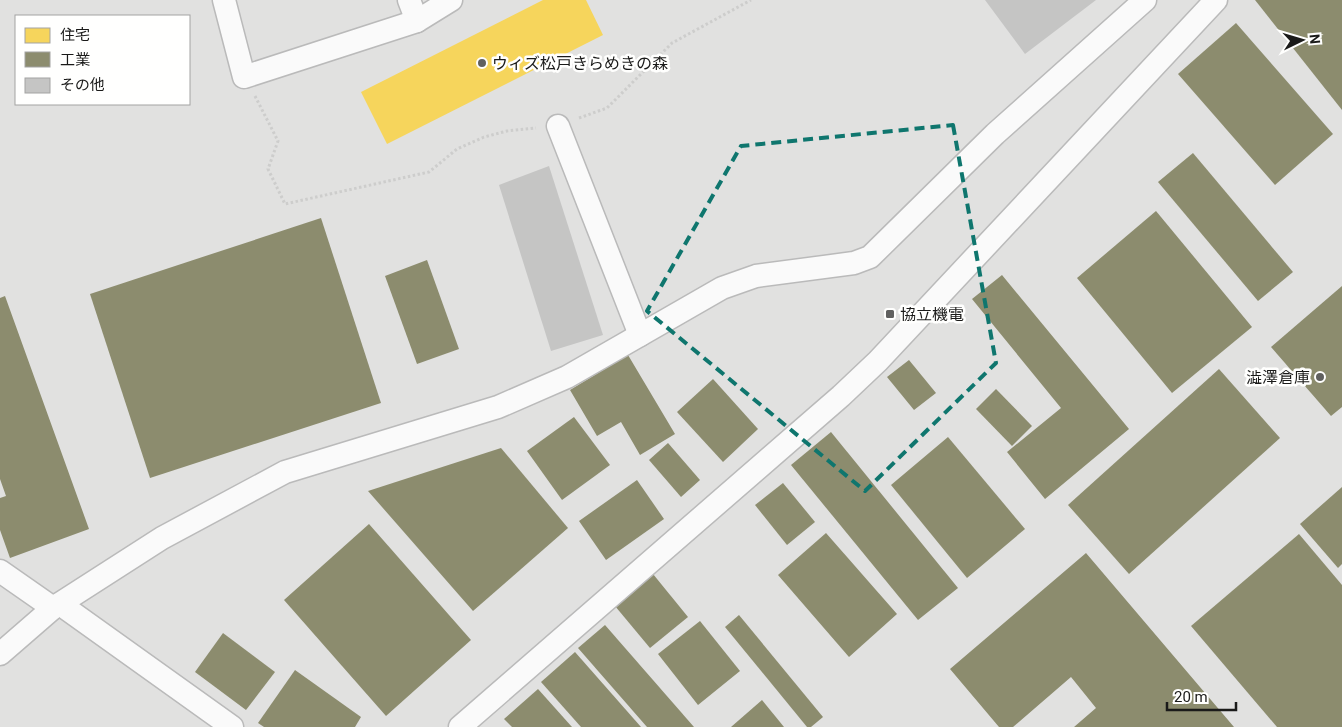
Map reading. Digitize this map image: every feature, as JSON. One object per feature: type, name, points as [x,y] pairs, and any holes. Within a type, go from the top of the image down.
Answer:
[{"type":"street","points":[[224,0],[244,77],[417,21],[451,0]]},
{"type":"street","points":[[409,0],[417,21]]},
{"type":"street","points":[[0,654],[57,606],[162,538],[285,472],[498,407],[567,377],[722,288],[756,276],[854,263],[870,257],[995,134],[1144,0]]},
{"type":"street","points":[[460,727],[841,396],[878,361],[1216,0]]},
{"type":"street","points":[[558,126],[640,335]]},
{"type":"street","points":[[0,571],[57,606],[225,725]]},
{"type":"path","points":[[244,77],[278,141],[268,169],[285,204],[429,172],[457,149],[484,137],[507,131],[558,126],[608,108],[672,43],[751,0]]},
{"type":"highlighted area","points":[[953,125],[996,363],[865,491],[647,311],[741,146]]},
{"type":"building: 住宅","name":"ウィズ松戸きらめきの森","points":[[543,0],[586,0],[603,35],[387,144],[361,92]]},
{"type":"building: 工業","points":[[1255,0],[1342,0],[1342,110]]},
{"type":"building: 工業","points":[[1236,23],[1333,134],[1275,185],[1178,74]]},
{"type":"building: 工業","points":[[1193,153],[1293,272],[1258,301],[1158,182]]},
{"type":"building: 工業","points":[[1156,211],[1252,327],[1172,393],[1077,278]]},
{"type":"building: 工業","points":[[321,218],[381,403],[150,478],[90,294]]},
{"type":"building: 工業","points":[[427,260],[459,349],[417,364],[385,276]]},
{"type":"building: 工業","points":[[1002,275],[1129,429],[1045,499],[1007,452],[1061,408],[972,299]]},
{"type":"building: 工業","name":"澁澤倉庫","points":[[1342,286],[1342,407],[1331,416],[1271,347]]},
{"type":"building: 工業","points":[[5,296],[89,529],[10,558],[0,530],[0,498],[6,496],[0,479],[0,298]]},
{"type":"building: 工業","points":[[628,355],[675,434],[640,455],[621,422],[597,436],[570,390]]},
{"type":"building: 工業","points":[[909,360],[936,393],[914,410],[887,377]]},
{"type":"building: 工業","points":[[1219,369],[1280,438],[1129,574],[1068,505]]},
{"type":"building: 工業","points":[[713,379],[758,429],[723,462],[677,412]]},
{"type":"building: 工業","points":[[996,389],[1032,426],[1012,446],[976,409]]},
{"type":"building: 工業","points":[[574,417],[610,465],[562,500],[527,451]]},
{"type":"building: 工業","points":[[831,432],[958,588],[918,620],[791,465]]},
{"type":"building: 工業","points":[[948,437],[1025,529],[967,578],[891,485]]},
{"type":"building: 工業","points":[[668,443],[700,480],[681,497],[649,460]]},
{"type":"building: 工業","points":[[501,448],[568,528],[473,611],[368,491]]},
{"type":"building: 工業","points":[[637,480],[664,519],[606,560],[579,521]]},
{"type":"building: 工業","points":[[783,483],[815,522],[787,545],[755,505]]},
{"type":"building: 工業","points":[[1342,487],[1342,564],[1338,568],[1300,524]]},
{"type":"building: 工業","points":[[369,524],[471,640],[386,716],[284,600]]},
{"type":"building: 工業","points":[[826,533],[897,614],[849,657],[778,575]]},
{"type":"building: 工業","points":[[1299,534],[1342,585],[1342,727],[1277,727],[1191,626]]},
{"type":"building: 工業","points":[[1086,553],[1234,727],[1074,727],[1096,708],[1071,677],[1013,727],[999,727],[950,669]]},
{"type":"building: 工業","points":[[653,574],[688,617],[650,648],[615,606]]},
{"type":"building: 工業","points":[[739,615],[823,717],[811,727],[807,727],[725,627]]},
{"type":"building: 工業","points":[[700,621],[740,671],[698,705],[658,654]]},
{"type":"building: 工業","points":[[605,625],[694,727],[647,727],[578,648]]},
{"type":"building: 工業","points":[[223,633],[275,672],[246,710],[195,672]]},
{"type":"building: 工業","points":[[575,652],[641,727],[581,727],[541,682]]},
{"type":"building: 工業","points":[[295,670],[361,717],[355,727],[264,727],[258,723]]},
{"type":"building: 工業","points":[[538,689],[572,727],[512,727],[504,719]]},
{"type":"building: 工業","points":[[762,700],[784,727],[731,727]]},
{"type":"building: その他","points":[[985,0],[1096,0],[1025,54]]},
{"type":"building: その他","points":[[549,166],[603,335],[551,351],[499,185]]},
{"type":"place","name":"ウィズ松戸きらめきの森","points":[[482,63]]},
{"type":"place","name":"協立機電","points":[[890,314]]},
{"type":"place","name":"澁澤倉庫","points":[[1320,377]]}]
